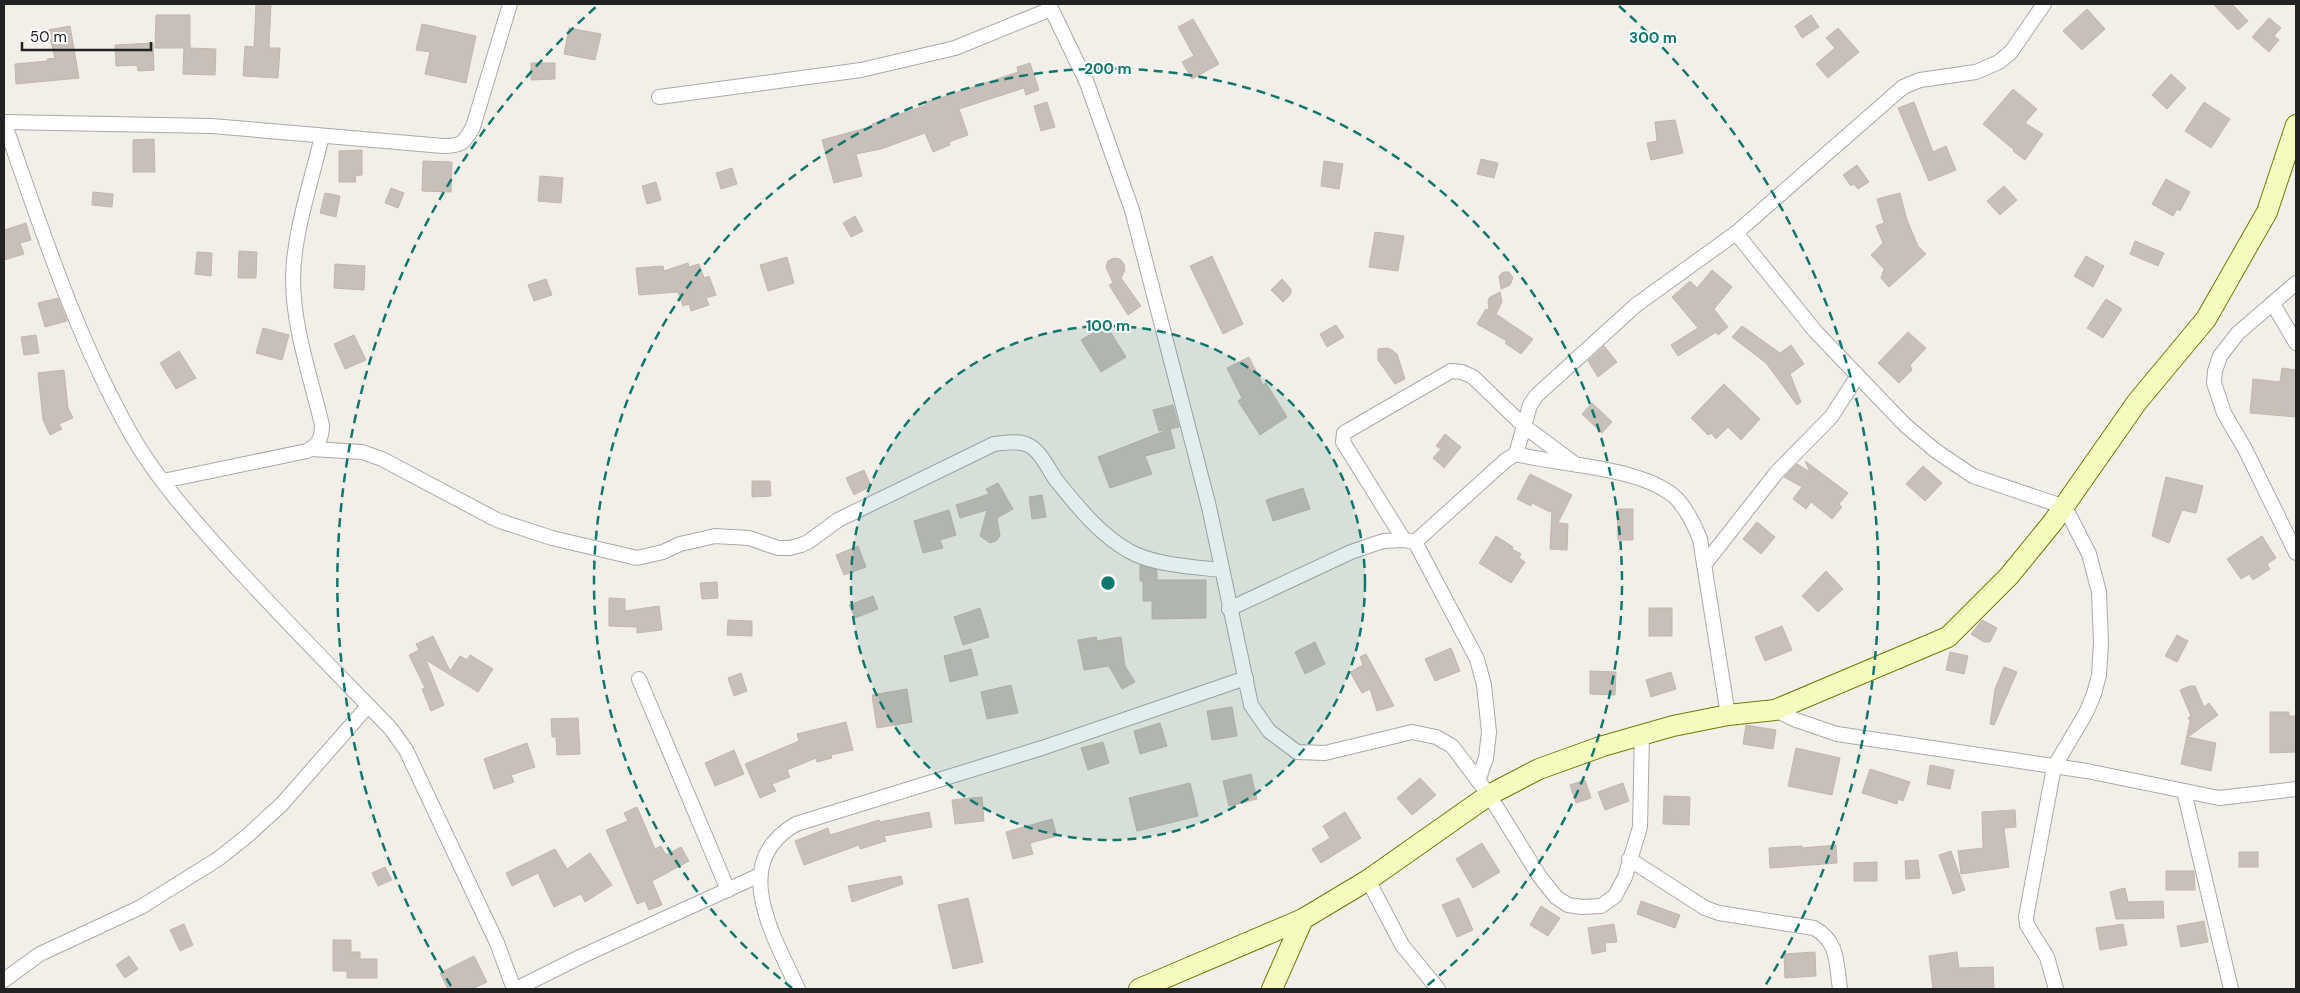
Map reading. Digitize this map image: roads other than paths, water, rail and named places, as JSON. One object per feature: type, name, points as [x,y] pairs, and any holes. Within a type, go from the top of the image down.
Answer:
[{"type":"street","points":[[510,4],[473,126],[466,140],[457,146],[212,126],[4,122],[45,237],[82,332],[106,385],[132,435],[181,506],[257,591],[391,729],[406,750],[497,943],[515,989],[580,957],[760,875]]},
{"type":"street","points":[[1229,609],[1351,552],[1383,541],[1410,541],[1506,460],[1516,454],[1530,405],[1536,396],[1636,305],[1736,233],[1903,87],[1920,80],[1976,72],[1999,62],[2011,52],[2044,4]]},
{"type":"street","points":[[659,97],[861,70],[955,48],[1050,6],[1087,83],[1132,210],[1209,507],[1229,609],[1251,705],[1269,731],[1297,752],[1325,753],[1412,732],[1436,737],[1452,746],[1484,788],[1540,877],[1556,896],[1568,905],[1582,907],[1602,906],[1615,896],[1624,877],[1640,827],[1642,734]]},
{"type":"street","points":[[1139,989],[1303,919],[1368,880],[1484,788],[1642,734],[1728,715],[1775,710],[1948,637],[2008,576],[2065,506],[2137,402],[2206,319],[2267,212],[2296,125]]},
{"type":"street","points":[[311,449],[317,445],[322,435],[322,425],[297,318],[293,278],[298,240],[322,136]]},
{"type":"street","points":[[1736,233],[1815,331],[1905,425],[1936,451],[1973,476],[2065,506],[2089,554],[2099,592],[2102,643],[2099,675],[2086,713],[2054,768],[2026,917],[2027,925],[2047,957],[2056,989]]},
{"type":"street","points":[[2296,283],[2238,333],[2220,356],[2215,371],[2214,383],[2224,413],[2245,449],[2296,553]]},
{"type":"street","points":[[2272,304],[2296,343]]},
{"type":"street","points":[[1484,788],[1489,732],[1484,685],[1477,659],[1410,541],[1343,442],[1344,433],[1451,371],[1462,372],[1473,377],[1525,427],[1576,464]]},
{"type":"street","points":[[1704,565],[1778,472],[1831,417],[1857,377]]},
{"type":"street","points":[[163,481],[311,449],[362,452],[382,459],[497,520],[552,538],[637,558],[663,552],[680,544],[715,536],[749,538],[778,548],[790,548],[800,545],[808,542],[838,520],[994,444],[1020,443],[1029,445],[1039,454],[1056,480],[1106,536],[1131,552],[1174,565],[1222,570]]},
{"type":"street","points":[[1516,454],[1542,461],[1576,464],[1637,478],[1658,486],[1676,498],[1689,513],[1700,539],[1728,715]]},
{"type":"street","points":[[798,989],[762,906],[761,862],[766,851],[781,832],[796,824],[1042,748],[1246,678]]},
{"type":"street","points":[[639,679],[728,890]]},
{"type":"street","points":[[4,980],[40,954],[141,907],[218,859],[282,804],[368,706]]},
{"type":"street","points":[[1775,710],[1837,734],[2087,772],[2219,798],[2296,789]]},
{"type":"street","points":[[2184,791],[2232,989]]},
{"type":"street","points":[[1630,859],[1705,908],[1718,913],[1814,928],[1826,935],[1834,947],[1840,989]]},
{"type":"street","points":[[1368,880],[1402,945],[1438,989]]},
{"type":"street","points":[[1272,989],[1303,919]]}]
